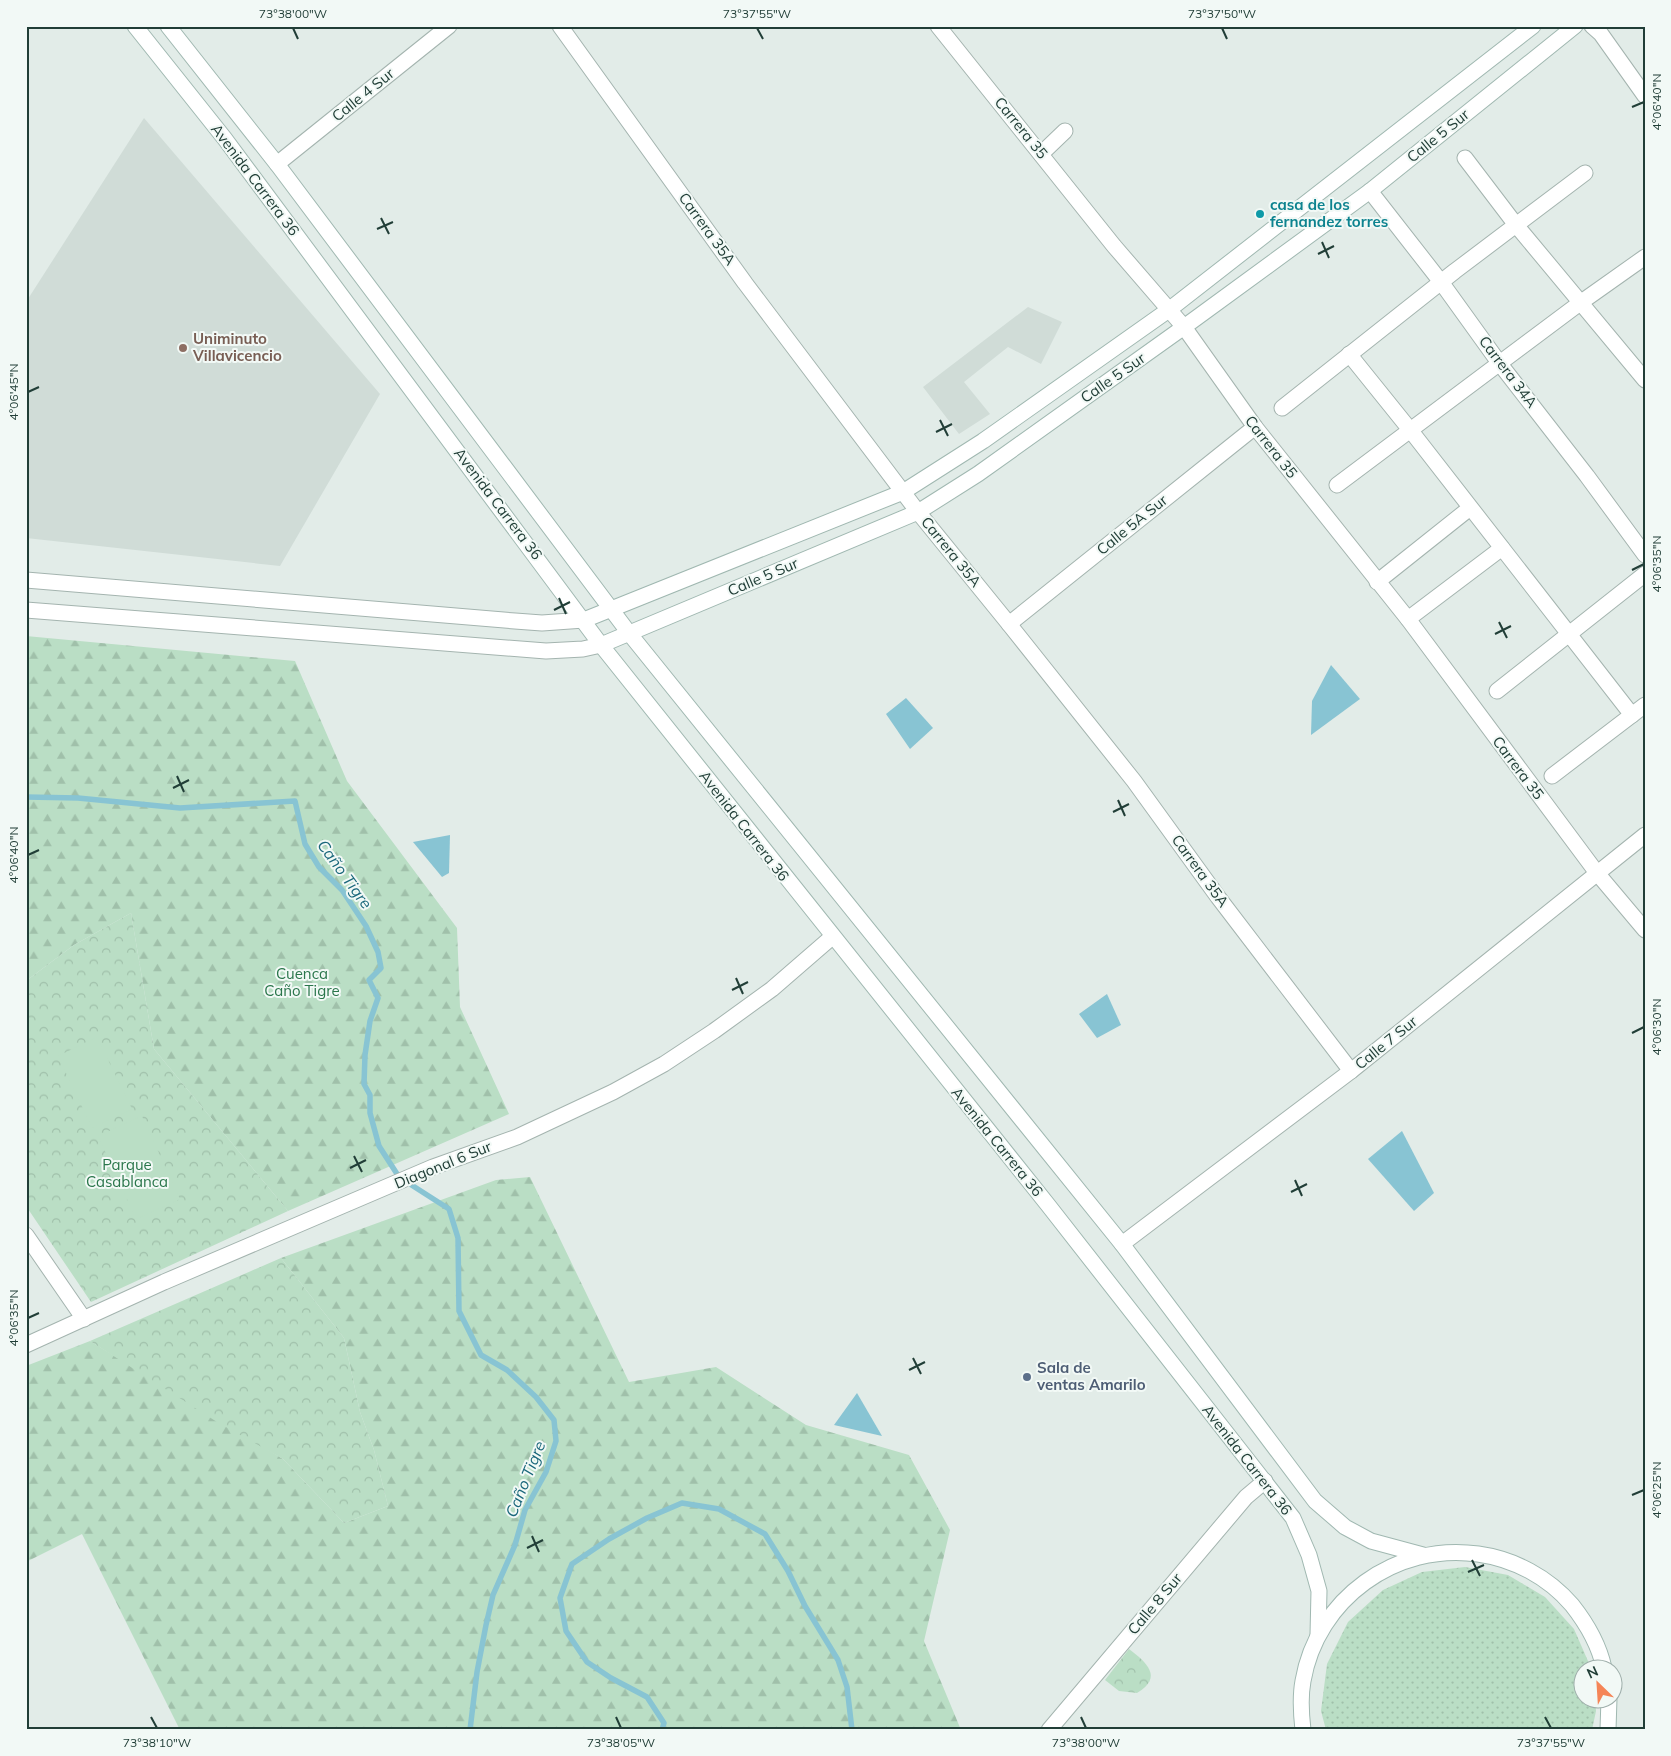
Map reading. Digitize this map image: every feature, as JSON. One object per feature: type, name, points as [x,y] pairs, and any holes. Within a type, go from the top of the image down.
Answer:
[{"type":"street","name":"Avenida Carrera 36","points":[[136,26],[225,139],[601,645],[1042,1198],[1293,1518],[1309,1555],[1318,1591],[1318,1635]]},
{"type":"street","name":"Avenida Carrera 36","points":[[168,26],[277,164],[629,633],[1122,1244],[1315,1501],[1345,1527],[1371,1541],[1423,1555]]},
{"type":"street","name":"Calle 4 Sur","points":[[277,164],[449,26]]},
{"type":"street","name":"Carrera 35A","points":[[560,26],[746,283],[918,512],[1140,788],[1218,897],[1351,1071]]},
{"type":"street","name":"Carrera 35","points":[[938,26],[1114,246],[1170,309],[1255,427],[1408,619],[1597,873],[1645,930]]},
{"type":"street","name":"Calle 5 Sur","points":[[26,580],[542,623],[584,620],[903,492],[983,441],[1170,309],[1533,26]]},
{"type":"street","name":"Calle 5 Sur","points":[[26,610],[546,650],[582,650],[601,645],[918,512],[978,474],[1184,327],[1370,190],[1575,26]]},
{"type":"street","points":[[1598,29],[1645,96]]},
{"type":"street","points":[[1041,154],[1065,131]]},
{"type":"street","points":[[1465,158],[1516,225],[1645,380]]},
{"type":"street","points":[[1282,408],[1349,354],[1585,173]]},
{"type":"street","name":"Carrera 34A","points":[[1370,190],[1442,282],[1500,364],[1587,476],[1645,555]]},
{"type":"street","points":[[1337,485],[1645,256]]},
{"type":"street","points":[[1349,354],[1632,715]]},
{"type":"street","name":"Calle 5A Sur","points":[[1010,624],[1255,427]]},
{"type":"street","points":[[1377,582],[1470,508]]},
{"type":"street","points":[[1408,619],[1502,548]]},
{"type":"street","points":[[1497,691],[1645,574]]},
{"type":"street","points":[[1552,776],[1645,705]]},
{"type":"street","name":"Calle 7 Sur","points":[[1122,1244],[1351,1071],[1645,835]]},
{"type":"street","name":"Diagonal 6 Sur","points":[[26,1345],[164,1282],[433,1167],[517,1136],[613,1092],[664,1064],[714,1031],[772,989],[832,937]]},
{"type":"street","points":[[26,1235],[84,1318]]},
{"type":"street","name":"Calle 8 Sur","points":[[1049,1730],[1246,1497],[1264,1481]]},
{"type":"street","points":[[1303,1730],[1300,1705],[1309,1657],[1318,1635],[1337,1607],[1362,1583],[1391,1566],[1423,1555],[1460,1552],[1496,1557],[1531,1571],[1561,1592],[1585,1621],[1602,1658]]},
{"type":"street","points":[[1608,1730],[1609,1708]]},
{"type":"shaded area","name":"Uniminuto Villavicencio","points":[[144,118],[380,394],[280,566],[26,538],[26,302]]},
{"type":"shaded area","points":[[1028,307],[1062,322],[1041,364],[1008,347],[964,382],[990,414],[959,434],[923,387]]},
{"type":"green space","name":"Cuenca Caño Tigre","points":[[26,636],[295,661],[347,781],[457,928],[460,1007],[509,1114],[288,1211],[154,1049],[131,913],[74,945],[26,981]]},
{"type":"green space","name":"Parque Casablanca","points":[[131,913],[154,1049],[288,1211],[91,1302],[26,1206],[26,981],[74,945]]},
{"type":"green space","points":[[97,1037],[132,1109],[92,1128],[58,1056]]},
{"type":"green space","points":[[142,1116],[180,1199],[136,1219],[98,1136]]},
{"type":"green space","points":[[530,1177],[629,1382],[716,1367],[806,1425],[909,1455],[950,1530],[924,1641],[961,1730],[180,1730],[82,1534],[26,1562],[26,1366],[90,1341],[283,1459],[344,1523],[388,1506],[374,1450],[360,1412],[344,1338],[281,1258],[496,1180]]},
{"type":"green space","points":[[281,1258],[344,1338],[360,1412],[374,1450],[388,1506],[344,1523],[283,1459],[217,1422],[90,1341]]},
{"type":"green space","points":[[1465,1567],[1508,1575],[1545,1597],[1574,1629],[1587,1658],[1574,1658],[1574,1708],[1596,1708],[1592,1730],[1326,1730],[1321,1711],[1327,1664],[1348,1622],[1383,1590],[1422,1572]]},
{"type":"green space","points":[[1129,1649],[1146,1664],[1151,1675],[1150,1681],[1137,1693],[1119,1691],[1105,1680]]},
{"type":"water","points":[[1331,665],[1360,699],[1311,735],[1312,701]]},
{"type":"water","points":[[906,698],[933,728],[910,749],[886,714]]},
{"type":"water","points":[[450,835],[449,873],[442,877],[413,842]]},
{"type":"water","points":[[1107,994],[1121,1025],[1097,1038],[1079,1014]]},
{"type":"water","points":[[1402,1131],[1434,1193],[1414,1211],[1368,1159]]},
{"type":"water","points":[[857,1393],[882,1436],[834,1425]]},
{"type":"waterway","name":"Caño Tigre","points":[[26,797],[78,798],[180,808],[295,801],[305,844],[319,867],[342,890],[366,926],[378,952],[381,968],[369,980],[378,998],[370,1021],[365,1055],[364,1084],[370,1095],[370,1113],[379,1146],[399,1177],[449,1209],[458,1238],[459,1311],[481,1355],[507,1370],[536,1397],[554,1420],[556,1441],[546,1472],[525,1510],[515,1545],[493,1595],[477,1672],[470,1730]]},
{"type":"waterway","name":"Caño Tigre","points":[[662,1730],[664,1723],[647,1697],[611,1678],[587,1662],[566,1631],[560,1598],[572,1564],[609,1539],[647,1518],[682,1503],[719,1509],[765,1534],[838,1660],[847,1687],[852,1730]]},
{"type":"place","name":"casa de los fernandez torres","points":[[1260,214]]},
{"type":"place","name":"Uniminuto Villavicencio","points":[[183,348]]},
{"type":"place","name":"Sala de ventas Amarilo","points":[[1027,1377]]}]
